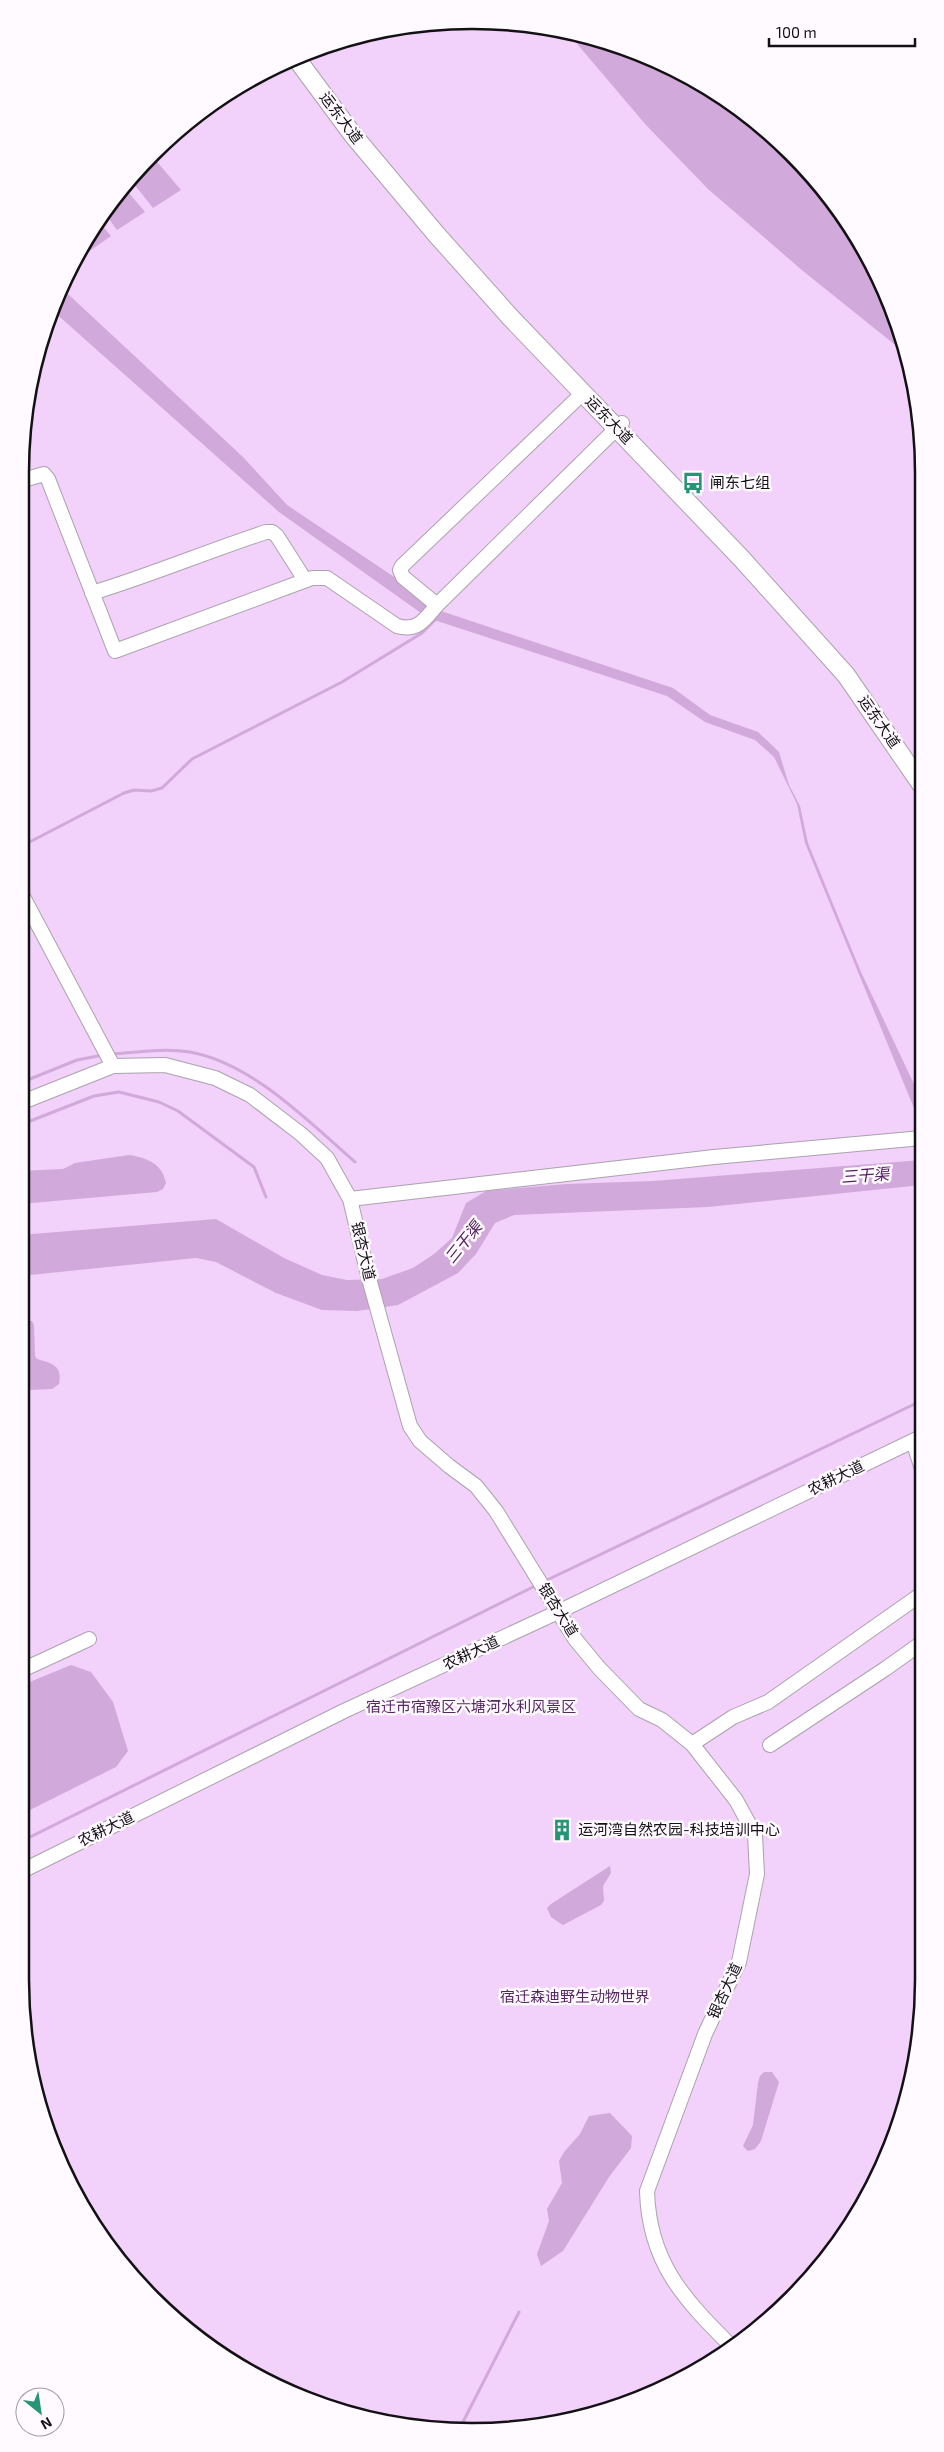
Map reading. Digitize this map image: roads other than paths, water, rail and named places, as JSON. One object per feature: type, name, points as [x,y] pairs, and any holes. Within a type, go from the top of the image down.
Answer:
[{"type":"main road","name":"运东大道","points":[[309,59],[441,230],[846,675],[915,775]]},
{"type":"main road","name":"运东大道","points":[[300,63],[353,135],[436,234],[511,318],[583,393],[620,426],[743,547],[848,666],[915,761]]},
{"type":"street","points":[[437,605],[403,577],[400,570],[402,566],[583,393]]},
{"type":"street","points":[[29,478],[44,474],[48,479],[115,651],[306,580],[327,578],[397,626],[407,629],[422,623],[437,605],[620,426]]},
{"type":"street","points":[[92,594],[266,532],[272,532],[277,536],[306,580]]},
{"type":"street","points":[[29,908],[113,1066]]},
{"type":"street","name":"银杏大道","points":[[29,1099],[113,1066],[165,1065],[215,1078],[250,1095],[301,1134],[327,1158],[350,1199],[368,1275],[410,1426],[424,1444],[476,1486],[496,1511],[575,1639],[599,1668],[639,1709],[662,1720],[692,1744],[736,1800],[755,1835],[757,1874],[739,1962],[705,2034],[647,2191],[648,2217],[670,2278],[690,2305],[727,2342]]},
{"type":"street","points":[[350,1199],[714,1157],[915,1139]]},
{"type":"street","name":"农耕大道","points":[[29,1868],[344,1712],[558,1612],[915,1439]]},
{"type":"street","points":[[692,1744],[733,1717],[768,1702],[915,1599]]},
{"type":"street","points":[[29,1668],[89,1639]]},
{"type":"street","points":[[770,1745],[915,1648]]},
{"type":"water","points":[[575,41],[614,52],[668,74],[718,103],[764,139],[805,180],[841,226],[870,276],[882,302],[897,346],[803,271],[708,189],[646,125]]},
{"type":"water","points":[[157,161],[181,190],[153,208],[135,185]]},
{"type":"water","points":[[128,192],[145,212],[117,230],[109,218]]},
{"type":"water","points":[[103,226],[111,236],[86,254]]},
{"type":"water","points":[[68,294],[243,457],[287,505],[427,599],[441,611],[673,688],[710,715],[758,732],[779,752],[789,785],[800,806],[808,843],[861,972],[915,1086],[915,1111],[805,843],[797,804],[774,757],[755,740],[705,722],[667,696],[428,618],[279,512],[57,315],[65,296]]},
{"type":"water","points":[[129,1155],[148,1160],[157,1166],[164,1176],[166,1183],[163,1189],[157,1192],[29,1203],[29,1171],[63,1169],[75,1163]]},
{"type":"water","name":"三干渠","points":[[915,1161],[915,1186],[708,1207],[514,1215],[495,1223],[476,1254],[458,1273],[398,1305],[357,1311],[322,1310],[276,1293],[216,1262],[196,1258],[29,1275],[29,1234],[216,1219],[284,1258],[322,1275],[347,1280],[382,1279],[413,1268],[434,1254],[452,1238],[466,1203],[486,1191],[567,1184],[653,1181]]},
{"type":"water","points":[[29,1321],[32,1321],[34,1325],[35,1356],[37,1359],[55,1366],[59,1373],[59,1384],[52,1389],[29,1390]]},
{"type":"water","points":[[71,1665],[91,1672],[113,1702],[128,1751],[116,1767],[29,1810],[29,1682]]},
{"type":"water","points":[[610,1866],[611,1873],[603,1886],[604,1901],[601,1905],[563,1925],[551,1917],[547,1908],[551,1904]]},
{"type":"water","points":[[764,2072],[772,2072],[779,2082],[761,2141],[755,2149],[748,2151],[743,2146],[753,2125],[758,2083],[760,2076]]},
{"type":"water","points":[[610,2113],[632,2136],[631,2148],[609,2177],[563,2251],[541,2266],[537,2254],[549,2221],[547,2209],[562,2183],[559,2161],[564,2152],[580,2134],[589,2116]]},
{"type":"waterway","points":[[29,842],[124,793],[134,790],[151,791],[162,788],[192,759],[342,682],[422,633],[435,620]]},
{"type":"waterway","points":[[113,1054],[171,1050],[190,1052],[213,1058],[235,1068],[278,1096],[355,1162]]},
{"type":"waterway","points":[[29,1079],[77,1060],[98,1056]]},
{"type":"waterway","points":[[29,1121],[94,1096],[119,1092],[159,1102],[178,1111],[254,1167],[266,1197]]},
{"type":"waterway","points":[[545,1581],[915,1404]]},
{"type":"waterway","points":[[29,1838],[537,1585]]},
{"type":"waterway","points":[[463,2423],[519,2312]]},
{"type":"place","name":"闸东七组","points":[[693,483]]},
{"type":"place","name":"运河湾自然农园-科技培训中心","points":[[562,1830]]},
{"type":"park label","name":"宿迁市宿豫区六塘河水利风景区","points":[[471,1707]]},
{"type":"park label","name":"宿迁森迪野生动物世界","points":[[575,1997]]}]
